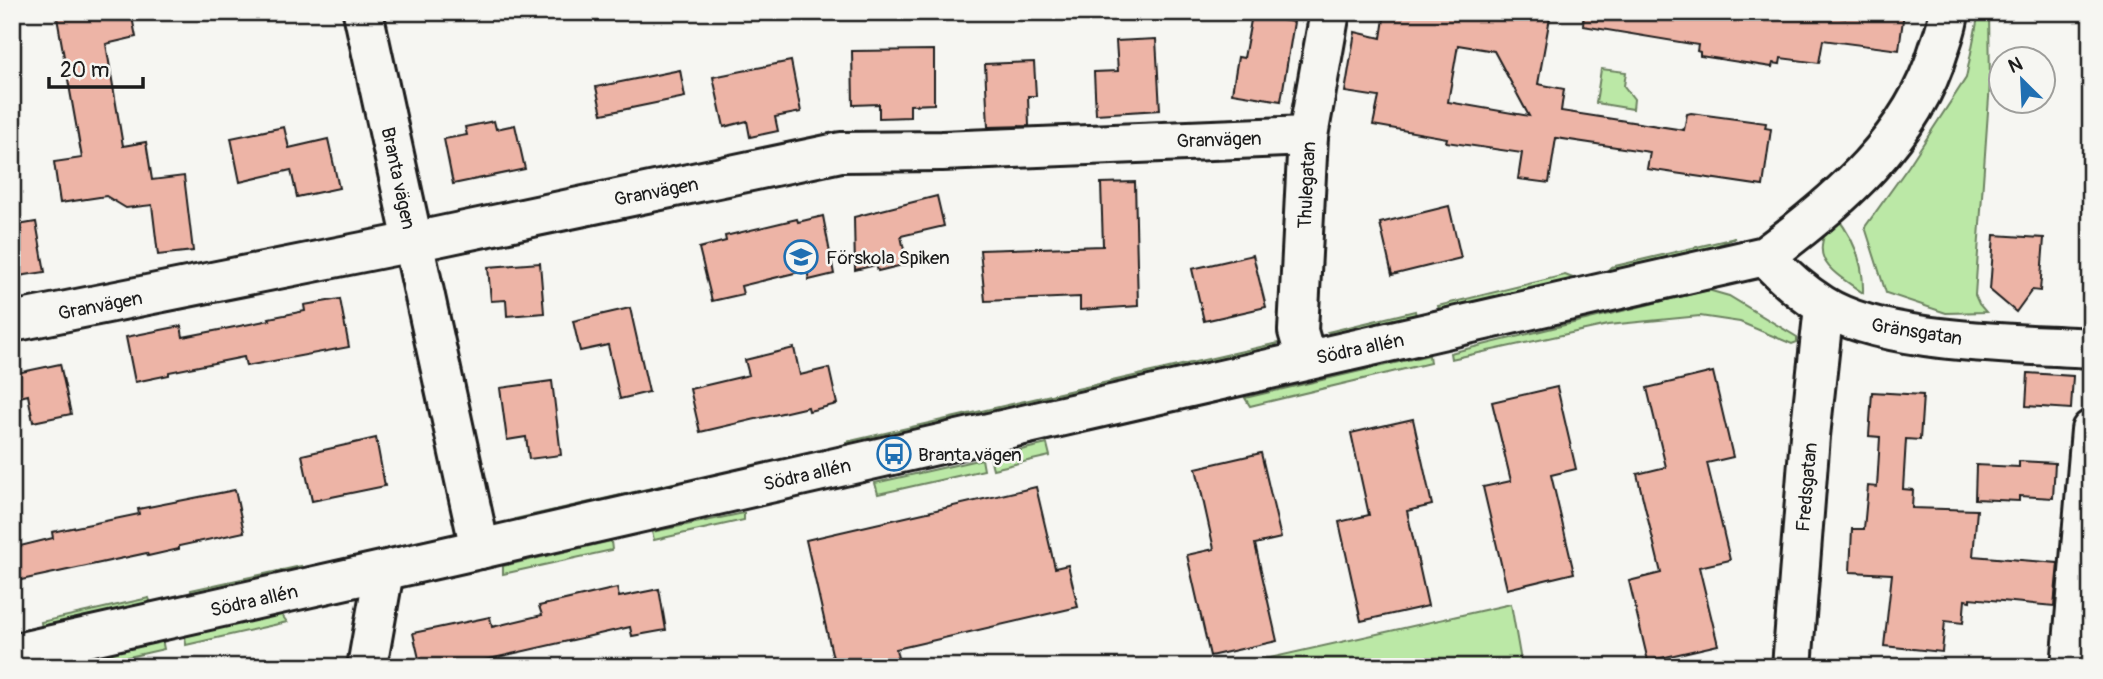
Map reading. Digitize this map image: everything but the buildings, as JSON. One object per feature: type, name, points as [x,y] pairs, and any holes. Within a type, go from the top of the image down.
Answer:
[{"type":"street","name":"Branta vägen","points":[[363,12],[480,549]]},
{"type":"street","name":"Thulegatan","points":[[1306,359],[1298,331],[1308,136],[1330,12]]},
{"type":"street","points":[[1765,256],[1803,228],[1859,176],[1898,134],[1920,98],[1935,64],[1949,12]]},
{"type":"street","name":"Granvägen","points":[[12,322],[413,242],[841,152],[942,151],[1308,136]]},
{"type":"street","name":"Gränsgatan","points":[[1765,256],[1784,277],[1824,307],[1865,324],[1924,336],[2091,348]]},
{"type":"street","name":"Södra allén","points":[[12,654],[1765,256]]},
{"type":"street","name":"Fredsgatan","points":[[1792,667],[1810,436],[1824,307]]},
{"type":"street","points":[[2071,667],[2091,430]]},
{"type":"street","points":[[368,667],[384,571]]},
{"type":"green space","points":[[1979,12],[1989,12],[1988,111],[1975,295],[1986,312],[1946,313],[1886,293],[1865,227],[1966,78]]},
{"type":"green space","points":[[1601,69],[1626,72],[1624,86],[1634,99],[1633,109],[1596,103]]},
{"type":"green space","points":[[1835,215],[1848,233],[1856,252],[1862,272],[1863,293],[1840,277],[1825,261],[1822,242]]},
{"type":"green space","points":[[1735,238],[1679,261],[1616,276],[1607,271],[1611,267]]},
{"type":"green space","points":[[1565,275],[1573,278],[1570,285],[1440,314],[1438,306]]},
{"type":"green space","points":[[1708,290],[1729,296],[1797,337],[1797,342],[1792,344],[1740,322],[1700,316],[1608,325],[1451,359],[1450,353]]},
{"type":"green space","points":[[1415,311],[1417,320],[1339,339],[1328,332]]},
{"type":"green space","points":[[1278,343],[1268,352],[848,450],[846,442]]},
{"type":"green space","points":[[1429,355],[1430,363],[1250,406],[1245,398]]},
{"type":"green space","points":[[1047,444],[1050,456],[993,469],[990,457]]},
{"type":"green space","points":[[982,459],[984,470],[878,494],[875,483]]},
{"type":"green space","points":[[678,482],[679,489],[536,524],[515,519]]},
{"type":"green space","points":[[744,513],[744,520],[654,540],[652,532]]},
{"type":"green space","points":[[611,541],[612,550],[503,574],[503,566]]},
{"type":"green space","points":[[301,566],[303,574],[192,598],[191,590]]},
{"type":"green space","points":[[149,598],[152,606],[42,630],[41,622]]},
{"type":"green space","points":[[1511,604],[1522,667],[1230,667]]},
{"type":"green space","points":[[281,614],[287,622],[186,645],[185,636]]},
{"type":"green space","points":[[162,639],[164,649],[102,663],[99,653]]},
{"type":"place","name":"Förskola Spiken","points":[[801,257]]},
{"type":"place","name":"Branta vägen","points":[[894,454]]}]
